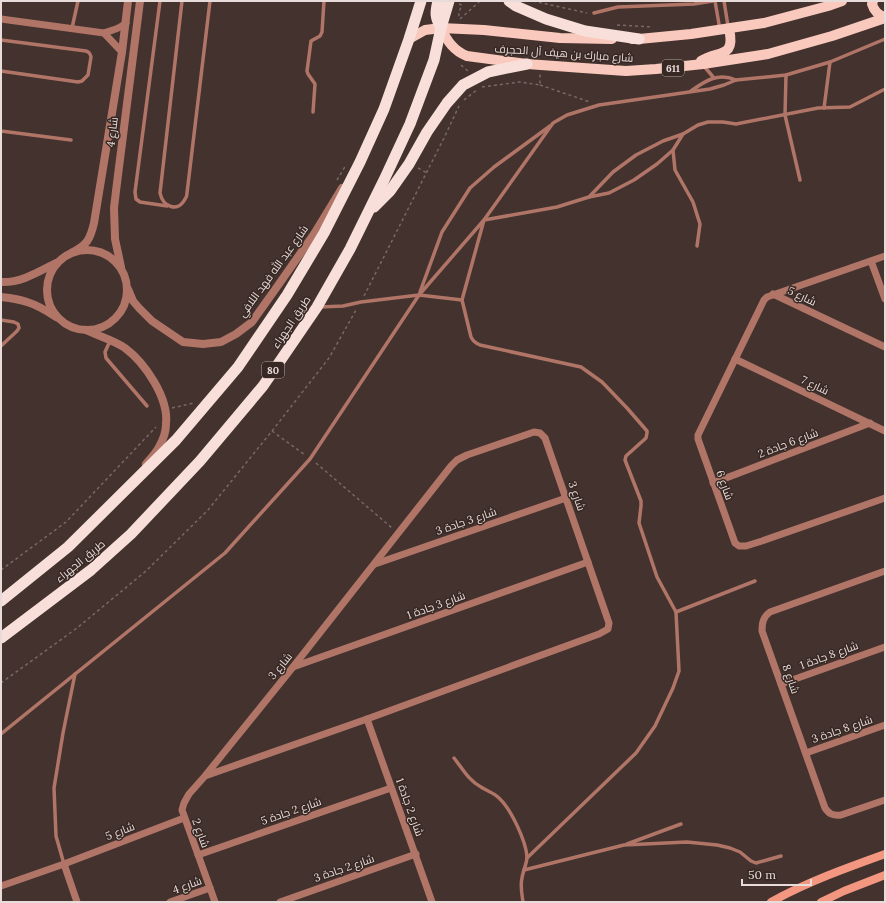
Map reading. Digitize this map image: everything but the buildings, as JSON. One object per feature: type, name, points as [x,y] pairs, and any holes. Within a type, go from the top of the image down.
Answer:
[{"type":"highway","name":"طريق الجهراء","points":[[1,601],[68,547],[176,440],[238,367],[286,295],[324,233],[360,162],[384,109],[421,1]]},
{"type":"highway","points":[[441,28],[436,18],[440,8],[449,1]]},
{"type":"highway","points":[[509,1],[516,6],[546,19],[585,31],[639,39]]},
{"type":"highway","name":"طريق الجهراء","points":[[1,638],[91,570],[130,534],[200,461],[263,386],[317,307],[350,249],[368,213],[410,124],[434,60],[441,28]]},
{"type":"highway","points":[[368,213],[390,191],[409,164],[427,132],[447,103],[463,85],[488,72],[527,64]]},
{"type":"main road","name":"شارع مبارك بن هيف آل الحجرف","points":[[409,39],[425,30],[460,24],[484,30],[560,38],[639,39],[724,30],[764,23],[842,1]]},
{"type":"main road","points":[[873,1],[872,4],[874,10],[885,17]]},
{"type":"main road","name":"شارع مبارك بن هيف آل الحجرف","points":[[457,51],[473,58],[527,64],[626,71],[656,70],[768,54],[832,36],[885,17]]},
{"type":"main road","points":[[441,28],[447,40],[457,51]]},
{"type":"main road","points":[[699,65],[704,59],[725,52],[729,48],[731,38],[724,30]]},
{"type":"main road","points":[[771,902],[844,868],[885,854]]},
{"type":"main road","points":[[822,902],[844,891],[885,875]]},
{"type":"street","name":"شارع 4","points":[[71,253],[77,250],[88,240],[91,236],[94,223],[122,52],[128,1]]},
{"type":"street","name":"شارع 4","points":[[121,267],[115,239],[114,208],[140,1]]},
{"type":"street","points":[[1,19],[104,33],[115,30],[126,23]]},
{"type":"street","points":[[104,33],[122,52]]},
{"type":"street","name":"شارع عبد الله فهد اللافي","points":[[128,289],[136,304],[152,321],[183,342],[203,344],[221,342],[236,334],[252,322],[301,253],[368,144]]},
{"type":"street","points":[[1,282],[12,282],[25,278],[58,262],[71,253],[84,250],[98,251],[111,257],[121,267],[126,277],[128,289],[126,302],[120,314],[110,323],[98,329],[85,330]]},
{"type":"street","name":"شارع 5","points":[[773,294],[885,256]]},
{"type":"street","points":[[871,261],[885,299]]},
{"type":"street","points":[[58,262],[51,272],[47,284],[47,297],[51,309],[59,319]]},
{"type":"street","name":"شارع 5","points":[[773,294],[885,347]]},
{"type":"street","name":"شارع 6","points":[[773,294],[764,300],[698,435],[698,443],[735,543],[739,546],[746,546],[885,498]]},
{"type":"street","points":[[1,297],[19,300],[38,306],[75,328],[85,330],[124,348],[141,363],[153,379],[166,411],[167,423],[165,431],[159,448],[109,506]]},
{"type":"street","name":"شارع 7","points":[[735,359],[885,431]]},
{"type":"street","name":"شارع 6 جادة 2","points":[[713,483],[870,423]]},
{"type":"street","name":"شارع 3","points":[[534,432],[540,433],[545,438],[566,498],[609,623],[608,629],[599,634],[205,776],[374,565],[451,466],[457,460],[466,455],[534,432]]},
{"type":"street","name":"شارع 3 جادة 3","points":[[374,565],[566,498]]},
{"type":"street","name":"شارع 3 جادة 1","points":[[293,667],[588,562]]},
{"type":"street","name":"شارع 8","points":[[885,571],[770,612],[766,615],[762,624],[762,631],[825,808],[832,815],[836,816],[885,800]]},
{"type":"street","name":"شارع 8 جادة 1","points":[[781,684],[885,647]]},
{"type":"street","name":"شارع 2 جادة 1","points":[[367,718],[432,902]]},
{"type":"street","name":"شارع 8 جادة 3","points":[[806,753],[885,725]]},
{"type":"street","name":"شارع 2","points":[[205,776],[189,794],[182,810],[215,902]]},
{"type":"street","name":"شارع 2 جادة 5","points":[[198,854],[391,788]]},
{"type":"street","name":"شارع 5","points":[[1,886],[64,864],[184,818]]},
{"type":"street","name":"شارع 2 جادة 3","points":[[280,902],[416,854]]},
{"type":"street","points":[[64,864],[77,902]]},
{"type":"street","name":"شارع 4","points":[[170,902],[210,888]]},
{"type":"lane","points":[[72,28],[78,1]]},
{"type":"lane","points":[[160,1],[135,192],[136,199],[140,202],[176,207],[182,204],[188,193],[210,1]]},
{"type":"lane","points":[[168,206],[161,199],[160,193],[182,1]]},
{"type":"lane","points":[[313,112],[315,84],[308,75],[307,71],[312,41],[320,36],[322,32],[324,1]]},
{"type":"lane","points":[[594,13],[618,7],[694,4],[714,1],[724,30]]},
{"type":"lane","points":[[724,1],[724,30]]},
{"type":"lane","points":[[418,295],[442,232],[470,188],[494,167],[553,123],[567,115],[598,105],[710,89],[736,80],[786,74],[830,62],[885,39]]},
{"type":"lane","points":[[1,40],[86,50],[90,54],[88,75],[82,81],[78,82],[1,71]]},
{"type":"lane","points":[[824,108],[830,62]]},
{"type":"lane","points":[[699,65],[714,78]]},
{"type":"lane","points":[[786,74],[785,115],[800,180]]},
{"type":"lane","points":[[690,91],[706,80],[714,78],[728,77],[736,80]]},
{"type":"lane","points":[[588,197],[613,172],[636,155],[663,141],[684,134],[698,125],[708,122],[736,124],[818,108],[850,107],[885,89]]},
{"type":"lane","points":[[1,734],[225,553],[310,459],[418,295],[484,220],[553,123]]},
{"type":"lane","points":[[1,131],[71,140]]},
{"type":"lane","points":[[484,220],[557,207],[609,192],[634,180],[657,164],[673,150],[684,134]]},
{"type":"lane","points":[[673,150],[675,170],[693,202],[700,224],[697,246]]},
{"type":"lane","points":[[484,220],[462,300],[471,337],[476,344],[581,367],[602,382],[647,431],[646,438],[626,456],[625,460],[641,501],[639,523],[657,577],[676,612],[679,671],[673,688],[655,726],[636,753],[527,858]]},
{"type":"lane","points":[[317,307],[343,306],[360,302],[418,295],[462,300]]},
{"type":"lane","points":[[1,320],[14,322],[18,324],[19,328],[1,346]]},
{"type":"lane","points":[[110,341],[105,352],[106,358],[147,406]]},
{"type":"lane","points":[[676,612],[755,581]]},
{"type":"lane","points":[[64,864],[56,836],[54,788],[63,732],[75,674]]},
{"type":"lane","points":[[454,758],[470,778],[480,787],[492,792],[500,798],[517,825],[523,840],[527,858],[521,880],[523,902]]},
{"type":"lane","points":[[524,870],[624,845],[681,824]]},
{"type":"lane","points":[[624,845],[688,842],[717,845],[740,852],[756,863],[781,856]]},
{"type":"path","points":[[460,24],[480,1]]},
{"type":"path","points":[[533,1],[594,13]]},
{"type":"path","points":[[460,24],[458,14],[462,5]]},
{"type":"path","points":[[616,25],[656,27]]},
{"type":"path","points":[[457,51],[455,59],[474,79]]},
{"type":"path","points":[[540,65],[540,84]]},
{"type":"path","points":[[1,683],[78,628],[146,571],[208,510],[272,431],[329,358],[367,292],[441,145],[460,103],[481,87],[520,82],[540,84],[598,105]]},
{"type":"path","points":[[335,184],[347,163]]},
{"type":"path","points":[[166,411],[171,408],[193,404]]},
{"type":"path","points":[[1,570],[66,522],[157,426]]},
{"type":"path","points":[[272,431],[310,459],[399,533]]}]
